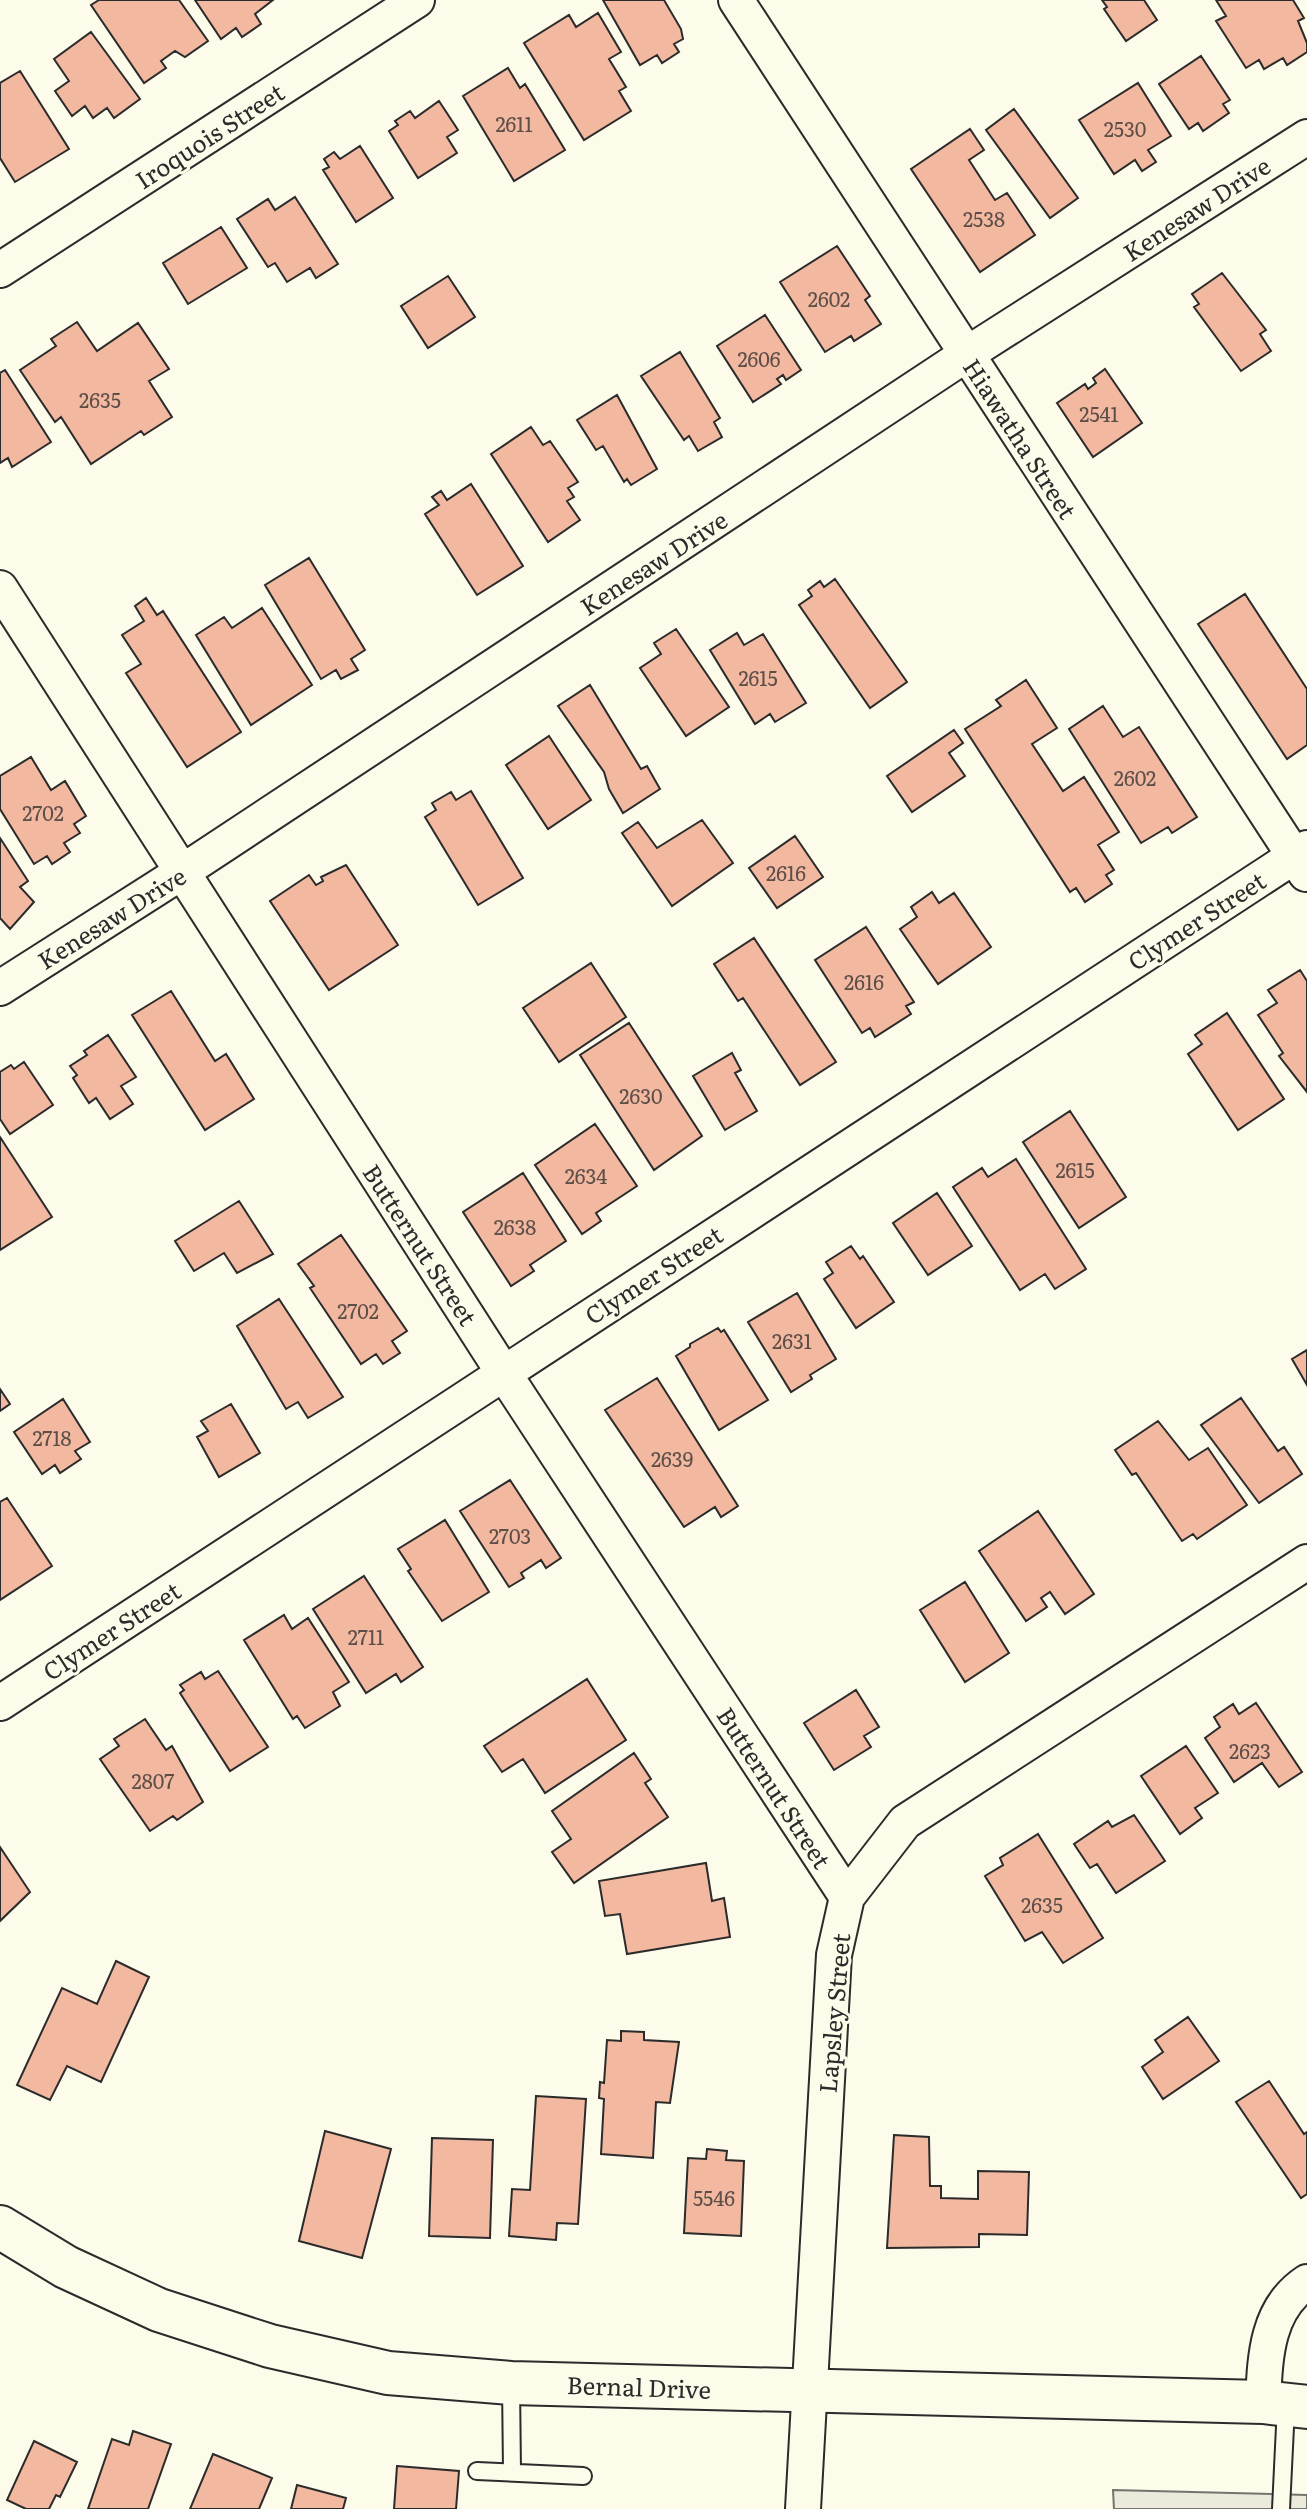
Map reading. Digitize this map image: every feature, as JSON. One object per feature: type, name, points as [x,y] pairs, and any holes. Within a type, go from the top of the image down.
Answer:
[{"type":"street","name":"Iroquois Street","points":[[0,270],[417,0]]},
{"type":"street","name":"Hiawatha Street","points":[[736,0],[1303,860]]},
{"type":"street","name":"Kenesaw Drive","points":[[0,988],[182,872],[967,354],[1307,137]]},
{"type":"street","name":"Butternut Street","points":[[0,588],[503,1372],[847,1897]]},
{"type":"street","name":"Clymer Street","points":[[0,1703],[503,1372],[1303,860]]},
{"type":"street","name":"Lapsley Street","points":[[803,2509],[834,1955],[847,1897],[905,1822],[1307,1562]]},
{"type":"street","name":"Bernal Drive","points":[[0,2227],[66,2267],[159,2310],[270,2346],[388,2373],[511,2383],[1285,2404]]},
{"type":"street","points":[[1285,2404],[1265,2355],[1273,2322],[1294,2291],[1307,2282]]},
{"type":"lane","points":[[511,2383],[512,2472]]},
{"type":"lane","points":[[1281,2509],[1285,2404]]},
{"type":"lane","points":[[477,2471],[583,2476]]},
{"type":"shaded area","points":[[1113,2490],[1307,2495],[1307,2509],[1114,2509]]},
{"type":"building","points":[[99,0],[179,0],[208,41],[185,57],[175,51],[161,61],[166,68],[144,83],[91,5]]},
{"type":"building","points":[[195,0],[273,0],[255,14],[261,24],[242,37],[236,28],[221,39]]},
{"type":"building","points":[[603,0],[664,0],[681,29],[683,39],[674,44],[679,52],[662,63],[657,55],[640,65]]},
{"type":"building","points":[[1102,0],[1144,0],[1157,20],[1126,41],[1104,9],[1107,7]]},
{"type":"building","points":[[1216,0],[1293,0],[1304,18],[1298,21],[1307,43],[1307,52],[1287,65],[1283,58],[1264,69],[1259,60],[1246,68],[1216,21],[1226,16]]},
{"type":"building","points":[[598,13],[621,52],[609,59],[626,87],[619,91],[631,111],[584,140],[524,43],[569,15],[576,27]]},
{"type":"building","points":[[91,32],[140,99],[114,118],[107,108],[93,118],[85,106],[72,116],[55,91],[69,81],[54,59]]},
{"type":"building","points":[[1201,56],[1230,100],[1223,104],[1229,113],[1203,131],[1198,123],[1189,129],[1159,84]]},
{"type":"building","points":[[508,68],[520,88],[525,84],[565,150],[514,181],[463,96]]},
{"type":"building","points":[[20,71],[69,149],[15,182],[0,158],[0,83]]},
{"type":"building","points":[[1138,83],[1171,136],[1148,150],[1156,162],[1142,171],[1135,160],[1114,174],[1079,120]]},
{"type":"building","points":[[439,101],[458,130],[447,137],[457,153],[418,178],[389,131],[398,125],[395,121],[410,111],[415,118]]},
{"type":"building","points":[[1014,109],[1078,198],[1050,218],[986,130]]},
{"type":"building","points":[[970,129],[984,150],[969,160],[995,200],[1007,193],[1035,235],[980,272],[911,169]]},
{"type":"building","points":[[360,146],[393,198],[356,222],[323,170],[329,167],[324,159],[334,152],[340,159]]},
{"type":"building","points":[[295,197],[338,264],[316,278],[310,268],[287,282],[275,263],[268,267],[237,219],[268,199],[275,210]]},
{"type":"building","points":[[221,227],[247,268],[188,304],[163,263]]},
{"type":"building","points":[[837,246],[870,296],[865,300],[881,324],[854,341],[851,336],[825,352],[780,282]]},
{"type":"building","points":[[1222,273],[1266,330],[1260,334],[1271,351],[1241,371],[1194,307],[1199,304],[1192,294]]},
{"type":"building","points":[[448,276],[475,317],[428,348],[401,306]]},
{"type":"building","points":[[765,315],[801,370],[786,380],[783,375],[777,379],[781,384],[753,402],[717,346]]},
{"type":"building","points":[[77,322],[97,351],[138,323],[169,369],[149,381],[172,417],[144,435],[141,431],[91,464],[61,417],[55,422],[20,370],[56,346],[51,339]]},
{"type":"building","points":[[680,352],[720,418],[714,422],[722,437],[698,451],[689,436],[684,440],[641,376]]},
{"type":"building","points":[[1105,369],[1142,423],[1093,457],[1057,403],[1085,384],[1088,389],[1096,383],[1093,378]]},
{"type":"building","points":[[5,370],[51,442],[12,467],[8,458],[0,463],[0,373]]},
{"type":"building","points":[[617,395],[657,469],[631,485],[627,479],[624,482],[603,446],[596,450],[577,420]]},
{"type":"building","points":[[531,427],[543,445],[550,441],[578,482],[568,488],[574,497],[567,501],[580,520],[548,542],[491,454]]},
{"type":"building","points":[[471,484],[523,566],[477,595],[425,514],[439,505],[432,497],[441,491],[447,500]]},
{"type":"building","points":[[309,558],[365,650],[351,659],[358,670],[341,679],[336,670],[321,679],[265,585]]},
{"type":"building","points":[[835,579],[907,682],[870,708],[799,605],[812,596],[808,590],[820,581],[824,587]]},
{"type":"building","points":[[1245,594],[1307,689],[1307,745],[1287,759],[1198,624]]},
{"type":"building","points":[[146,598],[157,615],[163,611],[241,732],[187,767],[126,673],[141,664],[122,635],[144,621],[135,606]]},
{"type":"building","points":[[262,608],[312,685],[251,725],[196,635],[224,617],[232,628]]},
{"type":"building","points":[[676,629],[729,707],[686,736],[640,668],[661,654],[654,643]]},
{"type":"building","points":[[737,633],[744,645],[763,634],[806,703],[775,722],[770,714],[755,724],[710,650]]},
{"type":"building","points":[[1026,680],[1057,728],[1032,744],[1063,791],[1084,777],[1119,832],[1098,845],[1114,870],[1106,875],[1112,884],[1085,902],[1076,888],[1070,892],[965,729],[1001,706],[996,700]]},
{"type":"building","points":[[590,685],[641,769],[647,766],[660,789],[623,813],[609,789],[604,772],[558,706]]},
{"type":"building","points":[[1103,706],[1123,737],[1139,727],[1197,817],[1172,833],[1168,827],[1141,843],[1069,729]]},
{"type":"building","points":[[954,730],[963,743],[949,753],[965,776],[912,812],[887,776]]},
{"type":"building","points":[[549,736],[591,800],[548,829],[506,765]]},
{"type":"building","points":[[31,757],[51,790],[65,781],[86,816],[74,824],[80,833],[64,843],[70,852],[52,864],[47,856],[34,864],[0,809],[0,776]]},
{"type":"building","points":[[471,791],[523,878],[478,905],[425,817],[436,810],[432,803],[451,792],[456,800]]},
{"type":"building","points":[[702,820],[733,863],[672,906],[622,833],[638,822],[657,848]]},
{"type":"building","points":[[795,836],[823,877],[777,908],[749,868]]},
{"type":"building","points":[[0,838],[28,881],[20,887],[34,902],[10,929],[0,918]]},
{"type":"building","points":[[346,865],[398,945],[329,990],[270,901],[309,875],[316,885],[323,881],[321,877]]},
{"type":"building","points":[[932,892],[939,903],[954,893],[991,947],[938,984],[900,929],[917,917],[911,907]]},
{"type":"building","points":[[866,927],[914,1002],[906,1006],[911,1014],[875,1037],[870,1028],[862,1033],[815,960]]},
{"type":"building","points":[[754,938],[836,1062],[800,1085],[743,998],[738,1001],[714,964]]},
{"type":"building","points":[[591,963],[626,1017],[559,1062],[523,1008]]},
{"type":"building","points":[[1300,970],[1307,981],[1307,1092],[1279,1056],[1283,1053],[1258,1015],[1277,1003],[1268,990]]},
{"type":"building","points":[[171,991],[215,1061],[226,1054],[254,1099],[205,1130],[132,1015]]},
{"type":"building","points":[[1227,1013],[1284,1099],[1238,1130],[1188,1054],[1202,1044],[1195,1035]]},
{"type":"building","points":[[629,1023],[702,1136],[654,1170],[580,1055]]},
{"type":"building","points":[[108,1035],[136,1077],[121,1086],[133,1104],[110,1119],[96,1098],[89,1103],[73,1078],[77,1075],[70,1066],[87,1055],[84,1051]]},
{"type":"building","points":[[732,1053],[741,1070],[735,1073],[757,1111],[725,1130],[693,1076]]},
{"type":"building","points":[[24,1062],[53,1105],[10,1134],[0,1119],[0,1072],[11,1065],[14,1069]]},
{"type":"building","points":[[1070,1111],[1126,1197],[1079,1228],[1023,1142]]},
{"type":"building","points":[[595,1124],[637,1186],[596,1213],[601,1221],[582,1234],[535,1165]]},
{"type":"building","points":[[0,1137],[52,1217],[0,1250]]},
{"type":"building","points":[[1016,1159],[1086,1269],[1055,1289],[1045,1274],[1020,1290],[953,1187],[982,1168],[988,1177]]},
{"type":"building","points":[[523,1173],[566,1241],[530,1265],[534,1271],[511,1286],[463,1212]]},
{"type":"building","points":[[937,1193],[972,1246],[928,1275],[893,1223]]},
{"type":"building","points":[[239,1201],[273,1254],[237,1273],[224,1253],[194,1271],[175,1241]]},
{"type":"building","points":[[341,1235],[407,1331],[392,1341],[400,1353],[383,1364],[376,1354],[361,1364],[310,1288],[314,1286],[298,1264]]},
{"type":"building","points":[[851,1246],[860,1259],[863,1256],[894,1302],[856,1328],[824,1279],[833,1273],[826,1262]]},
{"type":"building","points":[[797,1293],[836,1359],[810,1375],[812,1379],[791,1392],[748,1322]]},
{"type":"building","points":[[279,1299],[343,1397],[308,1418],[298,1402],[286,1409],[237,1326]]},
{"type":"building","points":[[718,1328],[721,1332],[724,1330],[768,1400],[719,1430],[676,1356]]},
{"type":"building","points":[[1307,1350],[1307,1385],[1292,1359]]},
{"type":"building","points":[[657,1378],[738,1506],[721,1517],[715,1507],[684,1527],[605,1410]]},
{"type":"building","points":[[0,1389],[10,1404],[0,1411]]},
{"type":"building","points":[[1241,1398],[1278,1451],[1284,1447],[1302,1474],[1259,1503],[1201,1425]]},
{"type":"building","points":[[63,1399],[90,1442],[75,1451],[81,1459],[60,1473],[55,1465],[42,1474],[14,1432]]},
{"type":"building","points":[[231,1404],[260,1453],[219,1477],[197,1437],[208,1431],[201,1421]]},
{"type":"building","points":[[1158,1421],[1189,1460],[1208,1448],[1247,1505],[1197,1539],[1193,1534],[1182,1541],[1136,1473],[1132,1475],[1115,1450]]},
{"type":"building","points":[[510,1480],[561,1558],[546,1568],[541,1560],[521,1573],[524,1578],[509,1587],[460,1511]]},
{"type":"building","points":[[7,1498],[52,1566],[0,1600],[0,1502]]},
{"type":"building","points":[[1038,1511],[1094,1594],[1065,1614],[1050,1592],[1041,1598],[1047,1607],[1026,1621],[979,1551]]},
{"type":"building","points":[[445,1520],[489,1592],[442,1621],[408,1571],[411,1569],[398,1549]]},
{"type":"building","points":[[364,1576],[423,1667],[401,1682],[396,1674],[366,1693],[313,1609]]},
{"type":"building","points":[[965,1582],[1009,1653],[965,1682],[920,1610]]},
{"type":"building","points":[[284,1615],[292,1629],[308,1618],[349,1682],[333,1692],[340,1706],[305,1728],[297,1716],[293,1719],[244,1640]]},
{"type":"building","points":[[218,1671],[268,1747],[230,1771],[180,1693],[184,1690],[180,1685],[201,1672],[205,1679]]},
{"type":"building","points":[[587,1679],[626,1740],[545,1793],[523,1759],[502,1772],[484,1746]]},
{"type":"building","points":[[856,1690],[879,1727],[864,1736],[871,1747],[834,1770],[804,1723]]},
{"type":"building","points":[[1256,1703],[1302,1772],[1279,1787],[1262,1763],[1234,1782],[1205,1738],[1220,1727],[1214,1717],[1233,1704],[1239,1714]]},
{"type":"building","points":[[145,1719],[166,1750],[172,1746],[203,1802],[177,1820],[173,1816],[150,1831],[100,1759],[119,1746],[114,1739]]},
{"type":"building","points":[[1186,1746],[1218,1793],[1195,1808],[1202,1818],[1180,1834],[1141,1776]]},
{"type":"building","points":[[634,1753],[651,1779],[645,1783],[668,1817],[574,1883],[552,1852],[571,1839],[552,1811]]},
{"type":"building","points":[[1134,1815],[1165,1861],[1116,1893],[1097,1864],[1090,1868],[1074,1844],[1108,1821],[1112,1827]]},
{"type":"building","points":[[1038,1834],[1103,1938],[1063,1963],[1042,1932],[1025,1941],[985,1876],[1003,1865],[1000,1858]]},
{"type":"building","points":[[0,1847],[30,1892],[0,1921]]},
{"type":"building","points":[[706,1863],[712,1901],[724,1898],[730,1937],[627,1954],[620,1914],[605,1916],[599,1881]]},
{"type":"building","points":[[116,1961],[149,1977],[101,2082],[67,2066],[50,2100],[17,2085],[62,1988],[97,2004]]},
{"type":"building","points":[[1188,2017],[1219,2061],[1163,2099],[1142,2067],[1163,2052],[1155,2040]]},
{"type":"building","points":[[621,2031],[644,2032],[644,2040],[679,2042],[670,2103],[656,2102],[653,2158],[601,2154],[604,2099],[599,2098],[600,2082],[604,2083],[607,2040],[621,2041]]},
{"type":"building","points":[[1269,2081],[1304,2134],[1307,2132],[1307,2194],[1301,2198],[1236,2102]]},
{"type":"building","points":[[536,2096],[586,2099],[578,2224],[557,2223],[556,2240],[509,2236],[512,2189],[530,2190]]},
{"type":"building","points":[[325,2131],[391,2149],[362,2258],[299,2241]]},
{"type":"building","points":[[894,2135],[929,2137],[930,2186],[941,2186],[941,2198],[978,2199],[978,2171],[1029,2172],[1027,2235],[979,2234],[979,2247],[887,2248]]},
{"type":"building","points":[[432,2138],[493,2140],[490,2238],[429,2236]]},
{"type":"building","points":[[707,2149],[727,2151],[726,2160],[744,2161],[741,2236],[684,2233],[688,2158],[706,2159]]},
{"type":"building","points":[[133,2431],[171,2444],[148,2509],[88,2509],[112,2439],[129,2445]]},
{"type":"building","points":[[34,2441],[77,2462],[60,2497],[56,2495],[49,2509],[26,2509],[7,2500]]},
{"type":"building","points":[[213,2454],[272,2478],[259,2509],[190,2509]]},
{"type":"building","points":[[397,2466],[459,2471],[456,2509],[394,2509]]},
{"type":"building","points":[[297,2485],[346,2498],[343,2509],[291,2509]]}]
